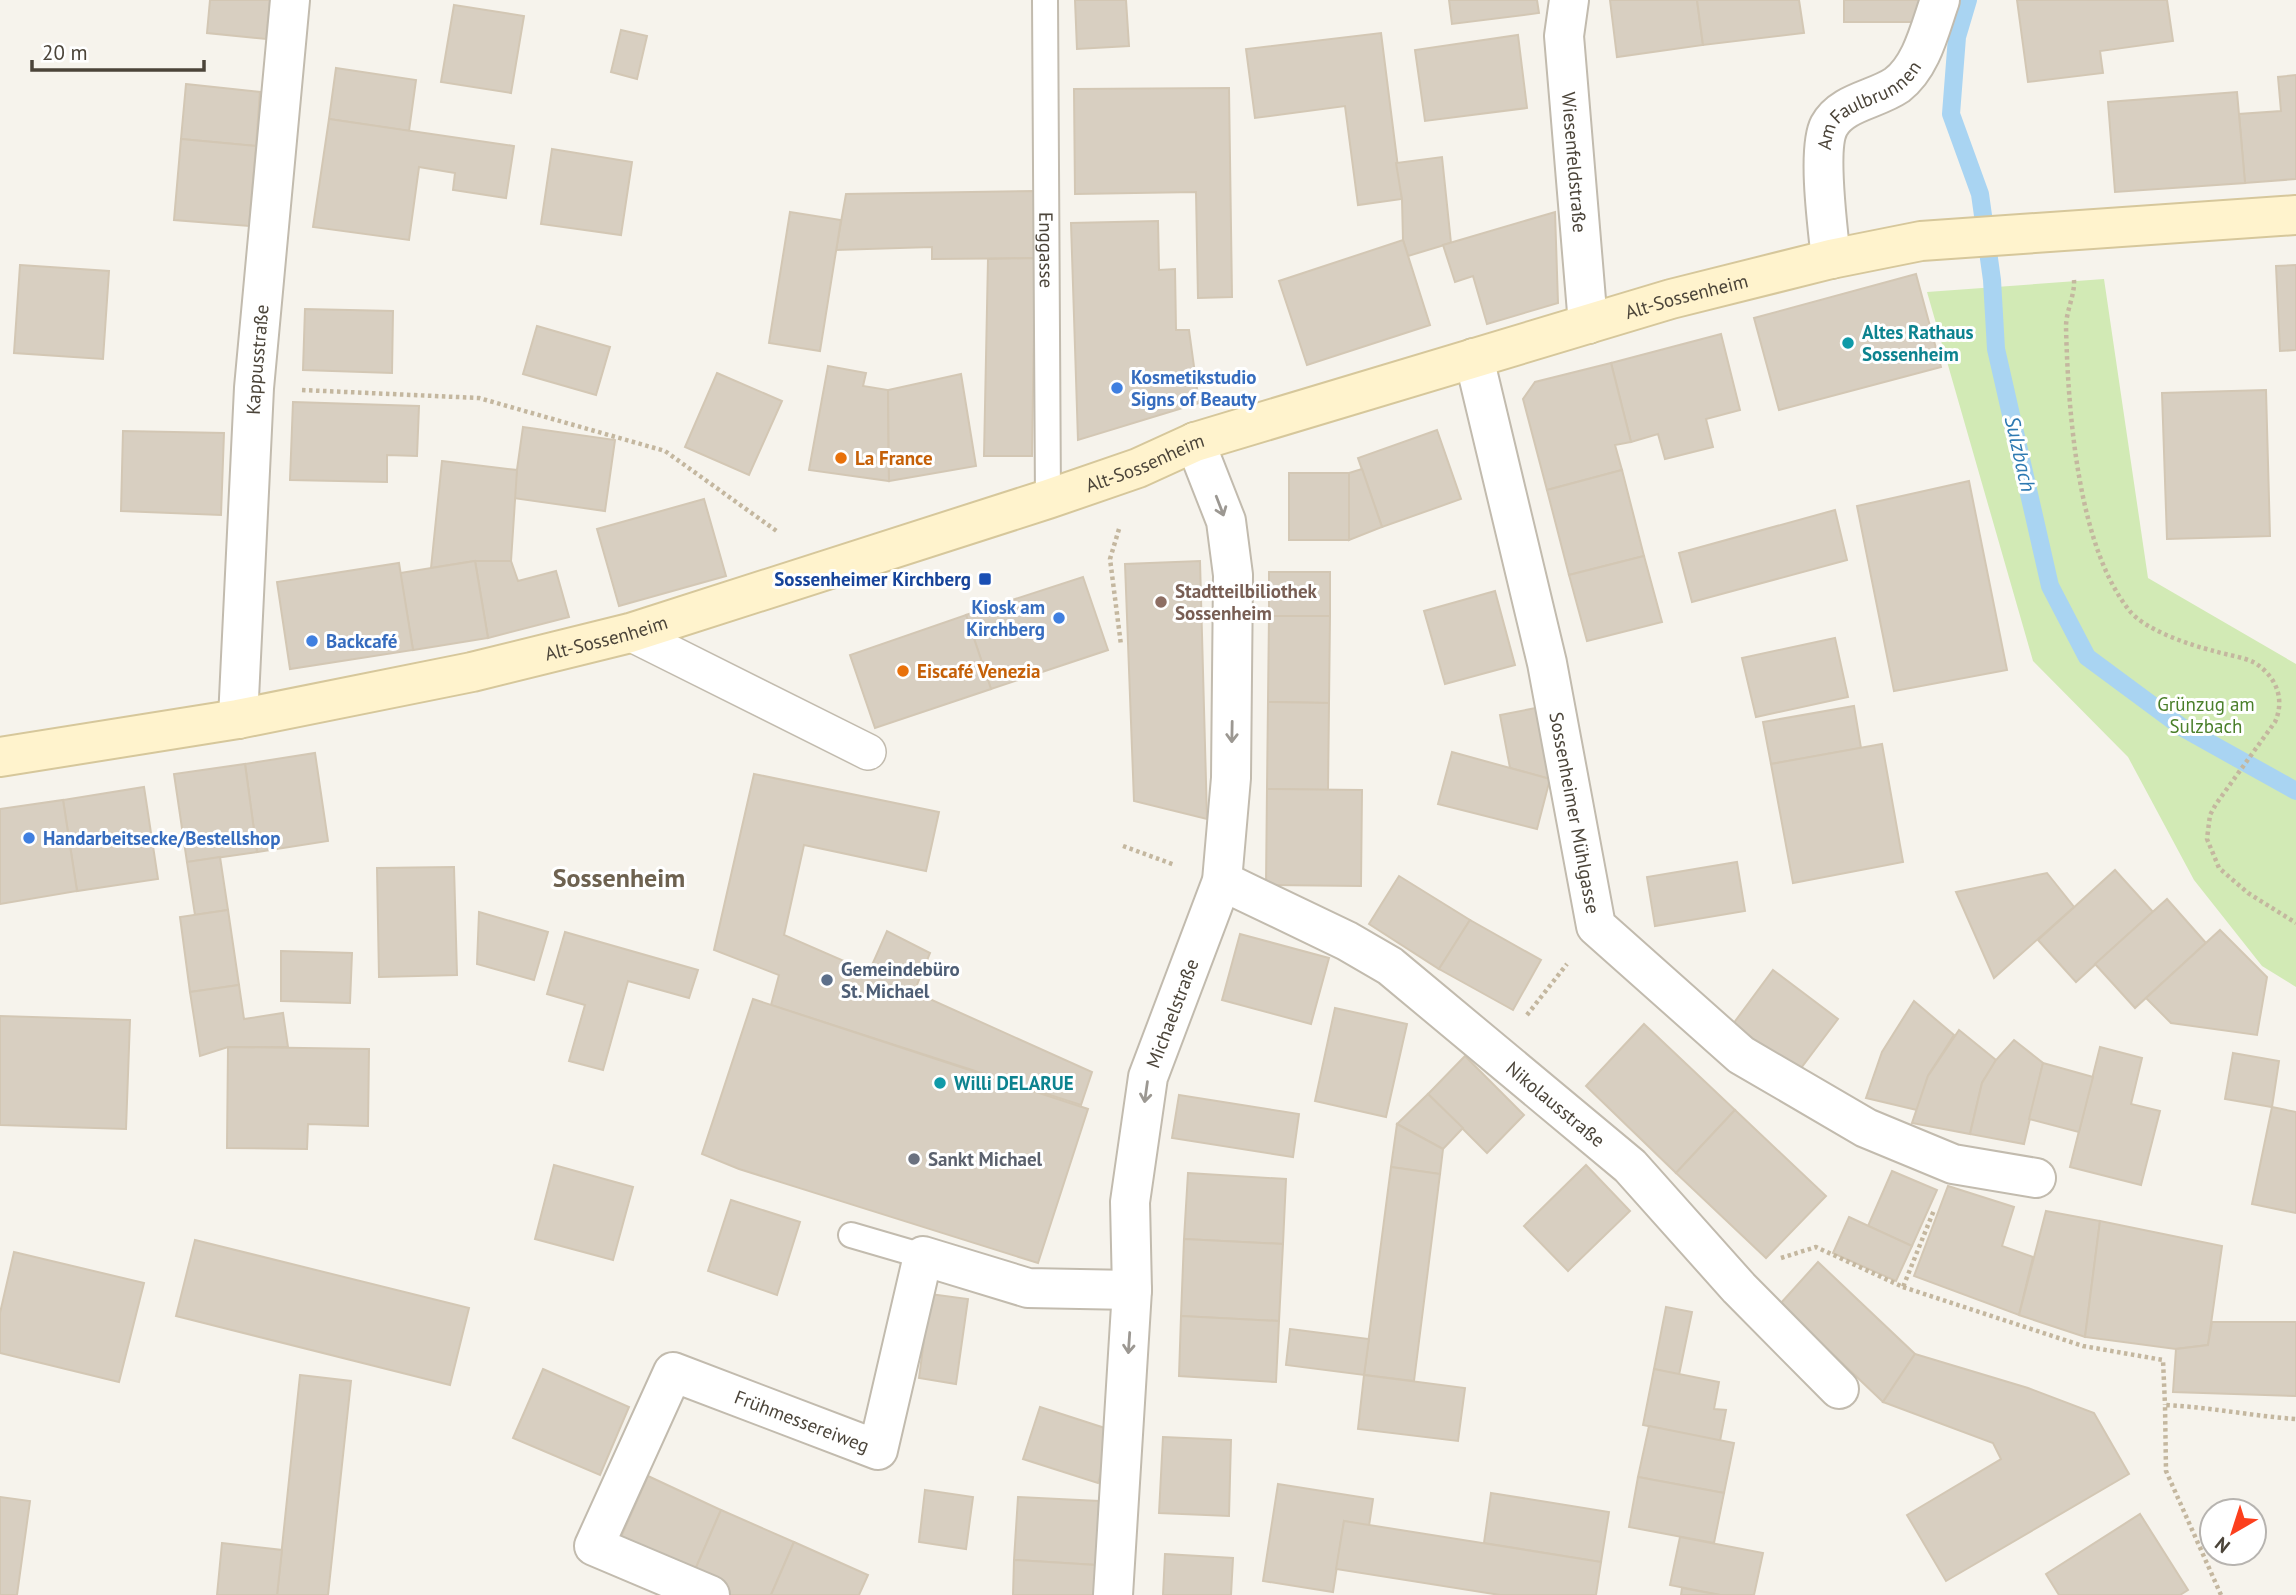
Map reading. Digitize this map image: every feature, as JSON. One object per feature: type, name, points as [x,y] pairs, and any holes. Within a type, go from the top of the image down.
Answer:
[{"type":"main road","name":"Alt-Sossenheim","points":[[0,757],[238,719],[471,672],[630,633],[1048,499],[1138,468],[1195,442],[1671,299],[1831,260],[1921,241],[2296,215]]},
{"type":"street","name":"Kappusstraße","points":[[238,719],[254,388],[290,0]]},
{"type":"street","name":"Wiesenfeldstraße","points":[[1569,0],[1564,36],[1588,324]]},
{"type":"street","name":"Am Faulbrunnen","points":[[1831,260],[1824,146],[1829,126],[1844,109],[1898,84],[1918,61],[1940,0]]},
{"type":"street","name":"Sossenheimer Mühlgasse","points":[[1474,358],[1547,663],[1595,926],[1741,1055],[1866,1128],[1953,1164],[2036,1178]]},
{"type":"street","name":"Michaelstraße","points":[[1113,1595],[1132,1290],[1130,1202],[1148,1077],[1222,881],[1231,778],[1233,575],[1226,521],[1195,442]]},
{"type":"street","points":[[630,633],[868,752]]},
{"type":"street","name":"Nikolausstraße","points":[[1222,881],[1348,941],[1390,966],[1630,1166],[1739,1288],[1839,1389]]},
{"type":"street","points":[[923,1256],[1028,1288],[1132,1290]]},
{"type":"street","name":"Frühmessereiweg","points":[[710,1595],[594,1546],[673,1371],[878,1450],[923,1256]]},
{"type":"lane","name":"Enggasse","points":[[1045,0],[1048,499]]},
{"type":"lane","points":[[851,1235],[923,1256]]},
{"type":"path","points":[[2055,231],[2074,284],[2066,323],[2074,429],[2085,510],[2111,586],[2131,613],[2162,633],[2197,647],[2255,663],[2271,679],[2281,695],[2280,711],[2275,722],[2210,815],[2207,839],[2219,867],[2248,893],[2296,923]]},
{"type":"path","points":[[254,388],[479,398],[665,452],[830,570]]},
{"type":"path","points":[[1121,645],[1110,559],[1138,468]]},
{"type":"path","points":[[1497,1055],[1595,926]]},
{"type":"path","points":[[1903,1287],[1953,1164]]},
{"type":"path","points":[[1739,1288],[1761,1265],[1816,1247],[1903,1287],[2083,1346],[2163,1360],[2166,1471],[2221,1595]]},
{"type":"path","points":[[2165,1405],[2215,1408],[2263,1417],[2296,1419]]},
{"type":"green space","name":"Grünzug am Sulzbach","points":[[2104,279],[2148,578],[2296,664],[2296,987],[2262,966],[2194,880],[2128,757],[2033,661],[1927,292]]},
{"type":"building","points":[[210,0],[270,0],[266,39],[207,33]]},
{"type":"building","points":[[1075,0],[1126,0],[1129,46],[1077,49]]},
{"type":"building","points":[[1449,0],[1537,0],[1539,13],[1452,24]]},
{"type":"building","points":[[1610,0],[1697,0],[1703,45],[1617,57]]},
{"type":"building","points":[[1697,0],[1799,0],[1804,33],[1703,45]]},
{"type":"building","points":[[1844,0],[1923,0],[1923,22],[1844,22]]},
{"type":"building","points":[[2017,0],[2167,0],[2173,41],[2100,51],[2103,73],[2028,82]]},
{"type":"building","points":[[454,5],[524,16],[511,93],[441,82]]},
{"type":"building","points":[[621,30],[647,36],[637,79],[611,72]]},
{"type":"building","points":[[1381,33],[1402,199],[1358,205],[1345,106],[1255,118],[1246,49]]},
{"type":"building","points":[[1518,35],[1527,108],[1425,121],[1415,50]]},
{"type":"building","points":[[336,68],[416,80],[409,131],[329,119]]},
{"type":"building","points":[[2296,75],[2296,179],[2245,183],[2239,114],[2281,111],[2278,77]]},
{"type":"building","points":[[186,84],[260,92],[256,146],[181,139]]},
{"type":"building","points":[[1229,88],[1232,297],[1198,298],[1196,192],[1075,194],[1074,89]]},
{"type":"building","points":[[2237,92],[2245,183],[2115,192],[2108,102]]},
{"type":"building","points":[[329,119],[514,146],[506,198],[453,190],[455,173],[419,167],[409,240],[313,227]]},
{"type":"building","points":[[181,139],[256,146],[249,226],[174,220]]},
{"type":"building","points":[[552,149],[632,162],[621,235],[541,224]]},
{"type":"building","points":[[1442,157],[1451,243],[1408,256],[1403,240],[1402,199],[1396,163]]},
{"type":"building","points":[[1034,191],[1035,258],[932,259],[932,247],[836,250],[846,194]]},
{"type":"building","points":[[790,212],[841,220],[820,351],[769,343]]},
{"type":"building","points":[[1555,212],[1558,303],[1487,324],[1473,276],[1455,282],[1443,245]]},
{"type":"building","points":[[1158,221],[1159,270],[1175,269],[1176,330],[1189,330],[1199,403],[1078,440],[1071,223]]},
{"type":"building","points":[[1403,240],[1430,325],[1307,365],[1279,281]]},
{"type":"building","points":[[1035,258],[1032,456],[984,456],[988,259]]},
{"type":"building","points":[[20,265],[109,271],[103,359],[14,353]]},
{"type":"building","points":[[2296,265],[2296,350],[2280,351],[2276,266]]},
{"type":"building","name":"Altes Rathaus Sossenheim","points":[[1916,274],[1941,367],[1779,410],[1754,318]]},
{"type":"building","points":[[305,309],[393,311],[392,373],[303,370]]},
{"type":"building","points":[[537,326],[610,347],[596,395],[523,374]]},
{"type":"building","points":[[1721,334],[1740,410],[1706,419],[1713,447],[1665,459],[1658,434],[1631,442],[1611,363]]},
{"type":"building","points":[[1611,363],[1631,442],[1615,445],[1622,470],[1547,490],[1523,399],[1535,382]]},
{"type":"building","points":[[828,366],[866,373],[863,386],[888,390],[889,481],[809,470]]},
{"type":"building","points":[[717,373],[782,401],[749,475],[685,447]]},
{"type":"building","points":[[961,374],[976,466],[889,481],[888,390]]},
{"type":"building","points":[[2266,390],[2270,536],[2167,539],[2162,393]]},
{"type":"building","points":[[293,402],[419,406],[417,456],[387,455],[387,482],[290,480]]},
{"type":"building","points":[[523,427],[615,440],[605,511],[513,498]]},
{"type":"building","points":[[1437,430],[1461,499],[1382,527],[1358,458]]},
{"type":"building","points":[[123,431],[224,433],[221,515],[121,511]]},
{"type":"building","points":[[442,461],[517,470],[511,561],[475,561],[431,568]]},
{"type":"building","points":[[1362,469],[1382,527],[1349,540],[1349,473]]},
{"type":"building","points":[[1622,470],[1644,556],[1569,575],[1547,490]]},
{"type":"building","points":[[1289,473],[1349,473],[1349,540],[1289,540]]},
{"type":"building","points":[[1969,481],[2007,670],[1894,691],[1857,506]]},
{"type":"building","points":[[704,499],[726,576],[619,606],[597,529]]},
{"type":"building","points":[[1835,510],[1847,560],[1692,602],[1679,553]]},
{"type":"building","points":[[1644,556],[1662,622],[1587,641],[1569,575]]},
{"type":"building","points":[[475,561],[511,561],[518,581],[556,571],[569,617],[488,638]]},
{"type":"building","points":[[475,561],[488,638],[413,650],[400,573]]},
{"type":"building","points":[[1200,561],[1207,819],[1134,801],[1125,564]]},
{"type":"building","points":[[399,563],[413,650],[290,669],[277,582]]},
{"type":"building","points":[[1269,572],[1330,572],[1330,616],[1269,616]]},
{"type":"building","points":[[1083,577],[1108,650],[991,689],[966,615]]},
{"type":"building","points":[[1495,591],[1515,665],[1445,684],[1424,611]]},
{"type":"building","points":[[966,615],[991,689],[875,728],[850,655]]},
{"type":"building","points":[[1269,616],[1330,616],[1329,703],[1268,702]]},
{"type":"building","points":[[1835,638],[1848,697],[1756,717],[1742,658]]},
{"type":"building","points":[[1268,702],[1329,703],[1328,790],[1267,789]]},
{"type":"building","points":[[1854,706],[1861,748],[1771,764],[1763,722]]},
{"type":"building","points":[[1536,708],[1550,779],[1510,768],[1500,715]]},
{"type":"building","points":[[1882,744],[1903,862],[1793,883],[1771,764]]},
{"type":"building","points":[[1452,752],[1550,779],[1537,829],[1438,804]]},
{"type":"building","points":[[315,753],[328,841],[257,852],[245,764]]},
{"type":"building","points":[[245,764],[257,852],[187,862],[174,774]]},
{"type":"building","points":[[754,774],[939,812],[926,871],[804,845],[784,935],[869,972],[887,931],[930,953],[914,992],[1092,1072],[1081,1105],[771,1005],[779,975],[714,950]]},
{"type":"building","points":[[144,787],[158,879],[77,891],[63,800]]},
{"type":"building","points":[[1267,789],[1362,790],[1361,886],[1266,885]]},
{"type":"building","points":[[63,800],[77,891],[0,904],[0,809]]},
{"type":"building","points":[[220,857],[228,910],[195,915],[187,862]]},
{"type":"building","points":[[1737,862],[1745,911],[1655,926],[1647,877]]},
{"type":"building","points":[[454,867],[457,975],[379,977],[377,868]]},
{"type":"building","points":[[2115,870],[2153,912],[2076,982],[2038,940]]},
{"type":"building","points":[[2047,873],[2074,907],[1994,978],[1956,892]]},
{"type":"building","points":[[1399,876],[1470,920],[1439,969],[1369,924]]},
{"type":"building","points":[[2167,899],[2206,943],[2135,1008],[2095,964]]},
{"type":"building","points":[[228,910],[239,985],[190,992],[180,917]]},
{"type":"building","points":[[479,912],[548,932],[534,980],[477,964]]},
{"type":"building","points":[[1470,920],[1541,960],[1513,1010],[1439,969]]},
{"type":"building","points":[[2220,930],[2267,977],[2257,1035],[2171,1023],[2146,998]]},
{"type":"building","points":[[565,932],[698,970],[689,998],[628,981],[603,1070],[569,1061],[585,1005],[547,994]]},
{"type":"building","points":[[1240,934],[1329,958],[1311,1024],[1222,1000]]},
{"type":"building","points":[[281,951],[352,953],[350,1003],[281,1001]]},
{"type":"building","points":[[1773,970],[1838,1019],[1798,1072],[1733,1024]]},
{"type":"building","points":[[239,985],[244,1019],[283,1013],[288,1047],[228,1047],[200,1056],[190,992]]},
{"type":"building","points":[[753,999],[1088,1109],[1038,1263],[739,1169],[702,1154]]},
{"type":"building","points":[[1914,1001],[1954,1035],[1928,1076],[1917,1110],[1866,1098],[1882,1052]]},
{"type":"building","points":[[1335,1008],[1407,1024],[1386,1117],[1315,1101]]},
{"type":"building","points":[[0,1016],[130,1020],[126,1129],[0,1125]]},
{"type":"building","points":[[1644,1024],[1735,1110],[1676,1173],[1586,1086]]},
{"type":"building","points":[[1959,1030],[1996,1060],[1982,1083],[1970,1134],[1912,1123],[1928,1076]]},
{"type":"building","points":[[2014,1040],[2043,1063],[2024,1144],[1970,1134],[1982,1083],[1996,1060]]},
{"type":"building","points":[[228,1047],[369,1049],[368,1126],[308,1124],[307,1149],[227,1148]]},
{"type":"building","points":[[2100,1047],[2142,1058],[2131,1104],[2160,1111],[2141,1185],[2070,1167]]},
{"type":"building","points":[[2233,1053],[2279,1061],[2272,1107],[2225,1099]]},
{"type":"building","points":[[1465,1056],[1524,1115],[1487,1153],[1428,1094]]},
{"type":"building","points":[[2043,1063],[2093,1077],[2079,1132],[2029,1119]]},
{"type":"building","points":[[1428,1094],[1463,1128],[1443,1149],[1397,1124]]},
{"type":"building","points":[[1179,1095],[1299,1114],[1293,1157],[1172,1138]]},
{"type":"building","points":[[2272,1107],[2296,1112],[2296,1213],[2252,1204]]},
{"type":"building","points":[[1735,1110],[1826,1196],[1766,1258],[1676,1173]]},
{"type":"building","points":[[1397,1124],[1443,1149],[1440,1174],[1391,1167]]},
{"type":"building","points":[[554,1165],[633,1187],[613,1260],[535,1239]]},
{"type":"building","points":[[1586,1165],[1630,1211],[1568,1271],[1524,1226]]},
{"type":"building","points":[[1391,1167],[1440,1174],[1414,1381],[1364,1375]]},
{"type":"building","points":[[1892,1171],[1937,1190],[1912,1246],[1868,1226]]},
{"type":"building","points":[[1188,1173],[1286,1179],[1283,1244],[1184,1239]]},
{"type":"building","points":[[1948,1186],[2014,1207],[2002,1246],[2033,1257],[2019,1315],[1914,1276]]},
{"type":"building","points":[[731,1200],[800,1222],[777,1295],[708,1271]]},
{"type":"building","points":[[2046,1211],[2100,1221],[2085,1337],[2019,1315]]},
{"type":"building","points":[[1849,1217],[1912,1246],[1896,1281],[1833,1253]]},
{"type":"building","points":[[2100,1221],[2222,1246],[2208,1345],[2176,1349],[2085,1337]]},
{"type":"building","points":[[1184,1239],[1283,1244],[1279,1321],[1181,1316]]},
{"type":"building","points":[[195,1240],[469,1308],[450,1385],[176,1316]]},
{"type":"building","points":[[14,1252],[144,1283],[119,1382],[0,1353],[0,1313]]},
{"type":"building","points":[[1818,1262],[1915,1354],[1883,1402],[1780,1304]]},
{"type":"building","points":[[930,1294],[968,1299],[956,1384],[919,1378]]},
{"type":"building","points":[[1666,1307],[1692,1312],[1679,1375],[1654,1369]]},
{"type":"building","points":[[1181,1316],[1279,1321],[1276,1382],[1179,1376]]},
{"type":"building","points":[[2212,1322],[2296,1322],[2296,1396],[2173,1392],[2176,1349],[2208,1345]]},
{"type":"building","points":[[1290,1329],[1369,1339],[1364,1375],[1286,1365]]},
{"type":"building","points":[[1915,1354],[2028,1388],[2094,1413],[2129,1474],[1946,1581],[1907,1515],[2001,1459],[1993,1443],[1883,1402]]},
{"type":"building","points":[[543,1369],[629,1407],[600,1475],[513,1438]]},
{"type":"building","points":[[1654,1369],[1719,1382],[1714,1409],[1726,1410],[1720,1441],[1643,1425]]},
{"type":"building","points":[[300,1375],[351,1381],[328,1595],[277,1595]]},
{"type":"building","points":[[1364,1375],[1465,1388],[1458,1441],[1358,1429]]},
{"type":"building","points":[[1040,1407],[1114,1431],[1098,1483],[1023,1459]]},
{"type":"building","points":[[1649,1426],[1734,1443],[1724,1493],[1638,1477]]},
{"type":"building","points":[[1163,1437],[1231,1440],[1229,1516],[1159,1513]]},
{"type":"building","points":[[648,1476],[721,1510],[691,1579],[617,1546]]},
{"type":"building","points":[[1638,1477],[1724,1493],[1714,1543],[1629,1527]]},
{"type":"building","points":[[1278,1484],[1373,1499],[1369,1526],[1344,1521],[1333,1592],[1263,1581]]},
{"type":"building","points":[[925,1490],[973,1497],[966,1549],[919,1542]]},
{"type":"building","points":[[1491,1493],[1609,1512],[1601,1562],[1484,1543]]},
{"type":"building","points":[[0,1497],[30,1501],[17,1595],[0,1595]]},
{"type":"building","points":[[1018,1497],[1099,1501],[1096,1565],[1014,1560]]},
{"type":"building","points":[[721,1510],[794,1542],[771,1595],[728,1595],[691,1579]]},
{"type":"building","points":[[2140,1514],[2188,1590],[2180,1595],[2059,1595],[2046,1574]]},
{"type":"building","points":[[1344,1521],[1601,1562],[1596,1595],[1500,1595],[1336,1569]]},
{"type":"building","points":[[1680,1537],[1763,1553],[1754,1595],[1720,1595],[1670,1585]]},
{"type":"building","points":[[794,1542],[868,1575],[859,1595],[771,1595]]},
{"type":"building","points":[[222,1543],[282,1550],[277,1595],[217,1595]]},
{"type":"building","points":[[1165,1554],[1233,1558],[1231,1595],[1163,1595]]},
{"type":"building","points":[[1014,1560],[1096,1565],[1094,1595],[1013,1595]]},
{"type":"building","points":[[1682,1588],[1720,1595],[1681,1595]]},
{"type":"waterway","name":"Sulzbach","points":[[1968,0],[1957,37],[1951,114],[1980,194],[1992,280],[1996,349],[2050,586],[2087,657],[2183,728],[2296,791]]},
{"type":"place","name":"Altes Rathaus Sossenheim","points":[[1848,343]]},
{"type":"place","name":"Kosmetikstudio Signs of Beauty","points":[[1117,388]]},
{"type":"place","name":"La France","points":[[841,458]]},
{"type":"place","name":"Sossenheimer Kirchberg","points":[[985,579]]},
{"type":"place","name":"Stadtteilbiliothek Sossenheim","points":[[1161,602]]},
{"type":"place","name":"Kiosk am Kirchberg","points":[[1059,618]]},
{"type":"place","name":"Backcafé","points":[[312,641]]},
{"type":"place","name":"Eiscafé Venezia","points":[[903,671]]},
{"type":"place","name":"Handarbeitsecke/Bestellshop","points":[[29,838]]},
{"type":"place","name":"Gemeindebüro St. Michael","points":[[827,980]]},
{"type":"place","name":"Willi DELARUE","points":[[940,1083]]},
{"type":"place","name":"Sankt Michael","points":[[914,1159]]},
{"type":"district","name":"Sossenheim","points":[[619,878]]}]
